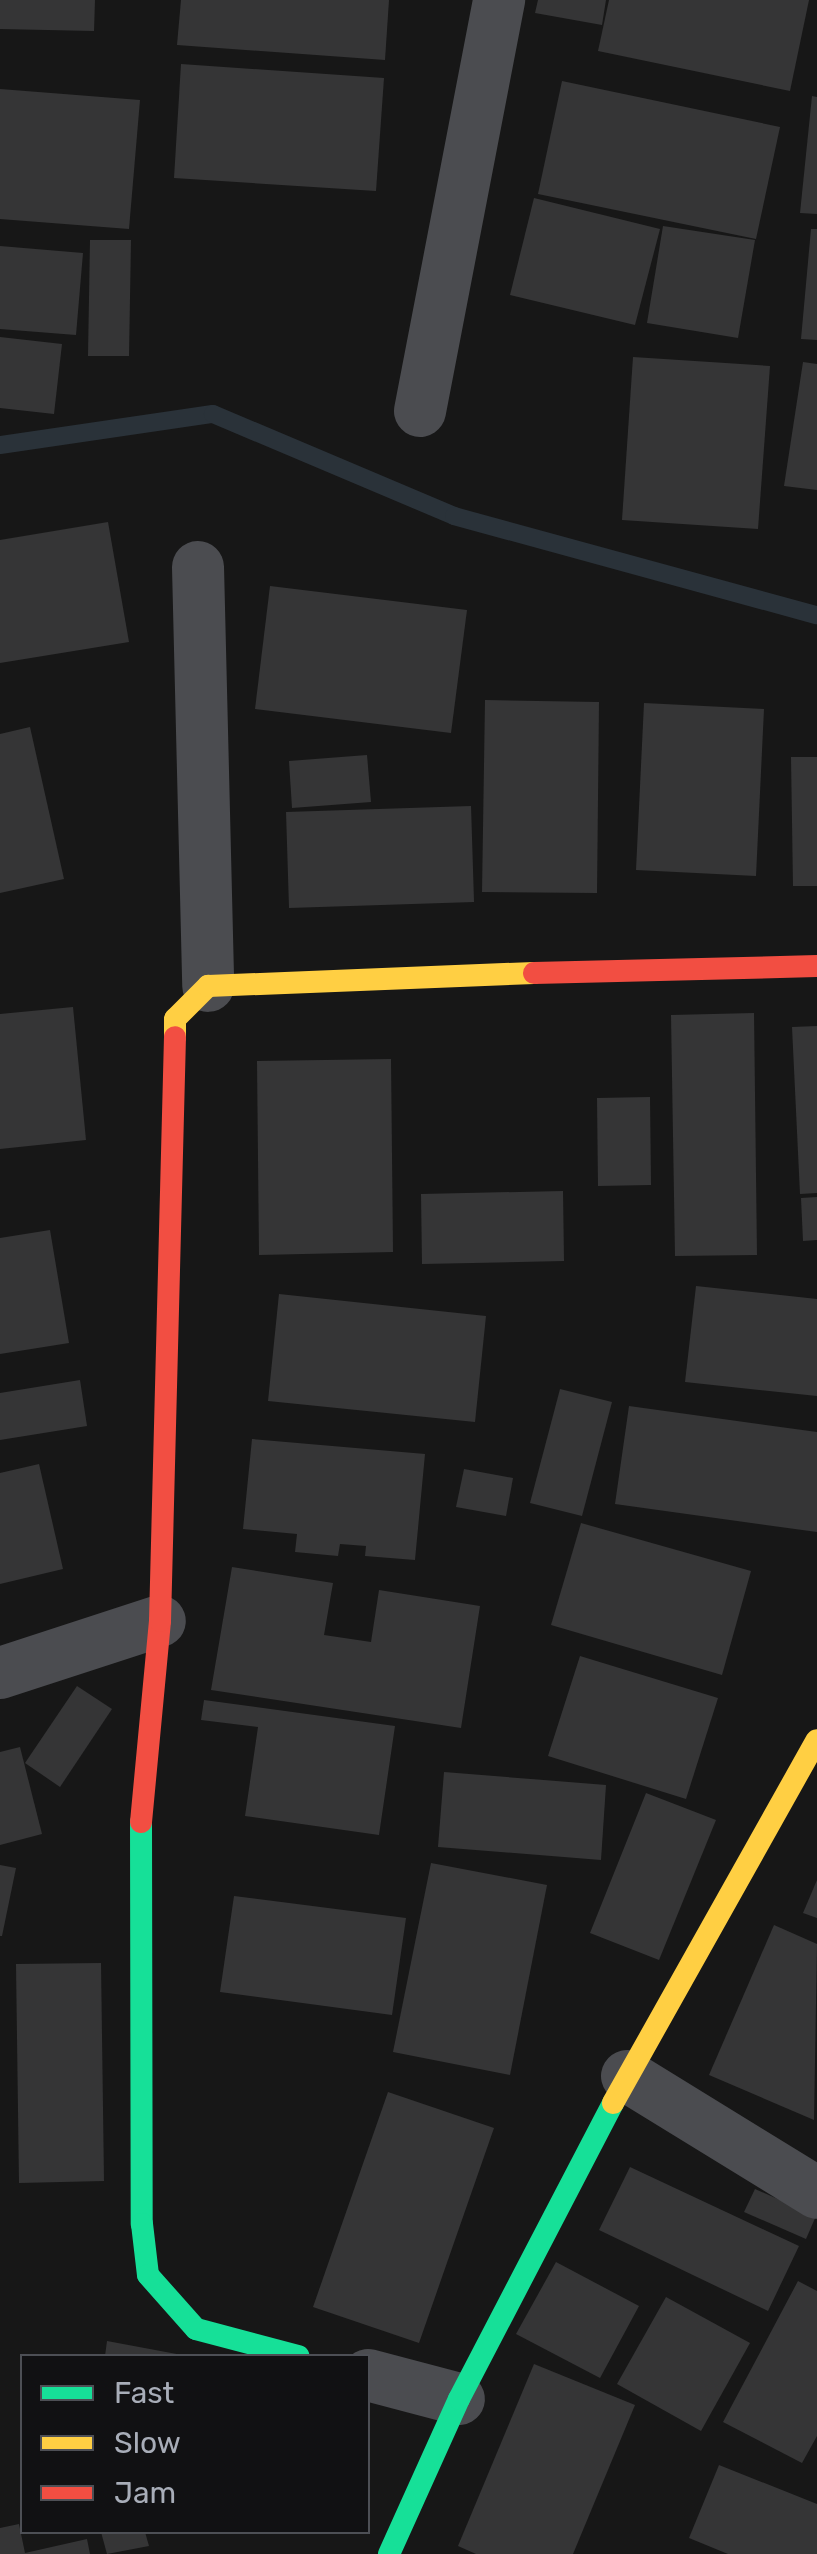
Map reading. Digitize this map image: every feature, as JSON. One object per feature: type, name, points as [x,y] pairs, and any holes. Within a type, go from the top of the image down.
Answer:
[{"type":"street","points":[[420,411],[499,0]]},
{"type":"street","points":[[198,568],[208,986]]},
{"type":"street","points":[[290,2354],[196,2329],[148,2275],[138,1865],[160,1622],[175,1019],[208,986],[599,967],[817,966]]},
{"type":"street","points":[[0,1674],[160,1622]]},
{"type":"street","points":[[389,2554],[459,2400],[627,2076],[817,1740]]},
{"type":"street","points":[[627,2076],[817,2193]]},
{"type":"street","points":[[370,2376],[459,2400]]},
{"type":"building","points":[[0,0],[95,0],[94,31],[0,29]]},
{"type":"building","points":[[181,0],[389,0],[385,60],[177,45]]},
{"type":"building","points":[[538,0],[606,0],[602,25],[535,13]]},
{"type":"building","points":[[609,0],[809,0],[790,91],[598,51]]},
{"type":"building","points":[[181,64],[384,78],[376,191],[174,178]]},
{"type":"building","points":[[562,81],[780,127],[756,239],[538,194]]},
{"type":"building","points":[[0,89],[140,100],[129,229],[0,219]]},
{"type":"building","points":[[812,96],[817,97],[817,214],[800,213]]},
{"type":"building","points":[[534,198],[660,229],[635,325],[510,295]]},
{"type":"building","points":[[663,226],[755,240],[738,338],[647,323]]},
{"type":"building","points":[[811,229],[817,229],[817,340],[801,339]]},
{"type":"building","points":[[90,240],[131,240],[129,356],[88,356]]},
{"type":"building","points":[[0,246],[83,253],[76,335],[0,329]]},
{"type":"building","points":[[0,337],[62,344],[54,414],[0,408]]},
{"type":"building","points":[[633,357],[770,366],[758,529],[622,520]]},
{"type":"building","points":[[803,362],[817,364],[817,490],[784,486]]},
{"type":"building","points":[[108,522],[129,642],[0,663],[0,540]]},
{"type":"building","points":[[270,586],[467,610],[451,733],[255,709]]},
{"type":"building","points":[[485,700],[599,702],[597,893],[482,892]]},
{"type":"building","points":[[644,703],[764,709],[756,876],[636,870]]},
{"type":"building","points":[[30,727],[64,879],[0,893],[0,734]]},
{"type":"building","points":[[367,755],[371,802],[292,808],[289,761]]},
{"type":"building","points":[[791,757],[817,757],[817,886],[793,886]]},
{"type":"building","points":[[471,806],[474,902],[289,908],[286,812]]},
{"type":"building","points":[[73,1007],[86,1140],[0,1149],[0,1014]]},
{"type":"building","points":[[754,1013],[757,1255],[675,1256],[671,1015]]},
{"type":"building","points":[[817,1026],[817,1193],[800,1194],[792,1027]]},
{"type":"building","points":[[391,1059],[393,1252],[259,1255],[257,1061]]},
{"type":"building","points":[[650,1097],[651,1185],[598,1186],[597,1098]]},
{"type":"building","points":[[563,1191],[564,1261],[422,1264],[421,1194]]},
{"type":"building","points":[[817,1197],[817,1240],[803,1241],[801,1198]]},
{"type":"building","points":[[50,1230],[69,1343],[0,1354],[0,1238]]},
{"type":"building","points":[[696,1286],[817,1299],[817,1396],[685,1382]]},
{"type":"building","points":[[279,1294],[486,1316],[475,1422],[268,1401]]},
{"type":"building","points":[[80,1380],[87,1426],[0,1440],[0,1393]]},
{"type":"building","points":[[560,1389],[612,1402],[582,1516],[530,1503]]},
{"type":"building","points":[[629,1406],[817,1432],[817,1532],[615,1504]]},
{"type":"building","points":[[252,1439],[425,1454],[415,1560],[365,1556],[366,1546],[340,1544],[338,1556],[295,1552],[297,1534],[243,1529]]},
{"type":"building","points":[[39,1464],[63,1569],[0,1584],[0,1473]]},
{"type":"building","points":[[464,1469],[513,1478],[506,1516],[456,1507]]},
{"type":"building","points":[[581,1523],[751,1571],[722,1675],[551,1625]]},
{"type":"building","points":[[232,1567],[333,1583],[324,1635],[371,1642],[379,1590],[480,1606],[461,1728],[211,1690]]},
{"type":"building","points":[[580,1656],[718,1698],[686,1799],[548,1756]]},
{"type":"building","points":[[77,1686],[112,1709],[60,1787],[25,1763]]},
{"type":"building","points":[[204,1700],[395,1726],[379,1835],[245,1816],[258,1727],[201,1720]]},
{"type":"building","points":[[20,1747],[42,1834],[0,1845],[0,1752]]},
{"type":"building","points":[[444,1772],[606,1785],[601,1860],[438,1847]]},
{"type":"building","points":[[646,1793],[716,1820],[659,1960],[590,1933]]},
{"type":"building","points":[[431,1863],[547,1885],[510,2075],[393,2052]]},
{"type":"building","points":[[0,1865],[16,1868],[2,1936],[0,1936]]},
{"type":"building","points":[[817,1880],[817,1918],[803,1913]]},
{"type":"building","points":[[234,1896],[406,1918],[392,2015],[220,1992]]},
{"type":"building","points":[[774,1925],[817,1944],[814,2120],[709,2075]]},
{"type":"building","points":[[101,1963],[104,2181],[19,2183],[16,1964]]},
{"type":"building","points":[[388,2092],[494,2128],[419,2343],[313,2307]]},
{"type":"building","points":[[630,2167],[799,2246],[768,2311],[599,2230]]},
{"type":"building","points":[[755,2189],[816,2216],[806,2239],[744,2212]]},
{"type":"building","points":[[556,2262],[639,2306],[600,2378],[516,2334]]},
{"type":"building","points":[[798,2281],[817,2291],[817,2436],[802,2463],[723,2422]]},
{"type":"building","points":[[666,2297],[750,2343],[701,2431],[617,2384]]},
{"type":"building","points":[[107,2341],[177,2354],[105,2354]]},
{"type":"building","points":[[534,2364],[635,2405],[573,2554],[476,2554],[458,2546]]},
{"type":"building","points":[[719,2465],[817,2504],[817,2554],[728,2554],[689,2538]]},
{"type":"building","points":[[19,2524],[25,2553],[87,2539],[90,2554],[0,2554],[0,2528]]},
{"type":"building","points":[[102,2534],[146,2534],[149,2546],[107,2554]]},
{"type":"waterway","points":[[0,445],[213,414],[454,516],[817,615]]},
{"type":"traffic: fast","points":[[141,1822],[142,2224],[148,2275],[196,2329],[290,2354]]},
{"type":"traffic: fast","points":[[389,2554],[459,2399],[613,2103]]},
{"type":"traffic: slow","points":[[175,1037],[175,1019],[208,986],[534,973]]},
{"type":"traffic: slow","points":[[613,2103],[817,1740]]},
{"type":"traffic: jam","points":[[534,973],[817,966]]},
{"type":"traffic: jam","points":[[141,1822],[160,1621],[175,1037]]}]
